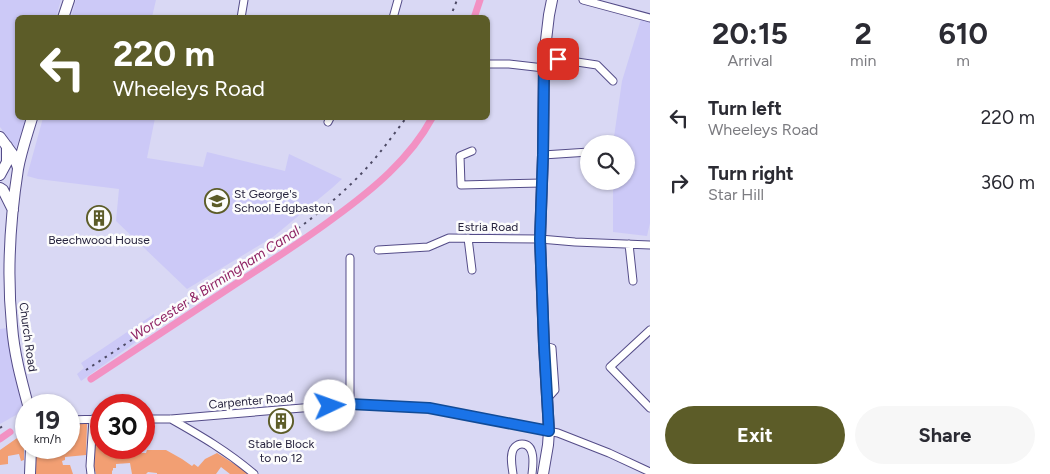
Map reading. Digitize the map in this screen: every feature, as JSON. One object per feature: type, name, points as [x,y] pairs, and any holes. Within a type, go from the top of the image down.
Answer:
[{"type":"street","points":[[64,15],[69,0]]},
{"type":"street","points":[[242,15],[244,0]]},
{"type":"street","points":[[394,15],[398,0]]},
{"type":"street","points":[[543,474],[549,431],[546,400],[540,239],[544,57],[552,0]]},
{"type":"street","points":[[583,0],[650,18]]},
{"type":"street","points":[[544,57],[597,65],[612,81]]},
{"type":"street","points":[[490,64],[544,68]]},
{"type":"street","name":"Church Road","points":[[25,394],[17,361],[12,327],[10,266],[13,211],[18,169],[31,120]]},
{"type":"street","points":[[0,177],[18,169],[17,161],[3,141]]},
{"type":"street","points":[[0,177],[7,162],[3,141]]},
{"type":"street","points":[[472,151],[460,156],[460,184],[542,182]]},
{"type":"street","points":[[543,155],[580,153]]},
{"type":"street","points":[[0,188],[3,190],[13,211]]},
{"type":"street","name":"Estria Road","points":[[378,250],[428,247],[449,238],[540,239],[650,245]]},
{"type":"street","points":[[468,238],[472,270]]},
{"type":"street","points":[[629,244],[632,281]]},
{"type":"street","points":[[350,258],[350,404]]},
{"type":"street","points":[[650,330],[610,367],[650,408]]},
{"type":"street","name":"Carpenter Road","points":[[155,419],[350,404],[429,408],[558,433],[650,472]]},
{"type":"street","points":[[171,419],[210,441],[254,474]]},
{"type":"street","points":[[513,474],[513,451],[520,444],[529,446],[534,463],[532,474]]},
{"type":"street","points":[[30,459],[30,474]]},
{"type":"street","points":[[91,459],[91,474]]},
{"type":"shaded area","points":[[0,0],[61,0],[57,15],[15,15],[15,120],[25,120],[16,148],[0,127]]},
{"type":"shaded area","points":[[76,0],[156,0],[152,15],[72,15]]},
{"type":"shaded area","points":[[641,19],[650,22],[650,223],[647,236],[613,232],[613,190],[635,190],[635,135],[614,135],[622,81]]},
{"type":"shaded area","name":"St George's School Edgbaston","points":[[42,120],[155,120],[147,158],[203,167],[207,152],[285,171],[289,154],[342,179],[273,237],[187,289],[116,221],[119,189],[27,176]]},
{"type":"shaded area","points":[[154,314],[153,330],[81,381],[77,374],[84,368],[81,363]]},
{"type":"shaded area","points":[[7,328],[20,394],[15,394],[15,416],[0,424],[0,329]]},
{"type":"shaded area","points":[[80,424],[87,424],[86,455],[80,456]]},
{"type":"shaded area","points":[[15,440],[15,455],[8,456],[8,464],[0,465],[0,450]]},
{"type":"shaded area","points":[[155,450],[166,450],[192,466],[194,464],[198,467],[205,459],[217,453],[247,472],[247,474],[230,474],[221,467],[216,474],[157,474],[148,472],[146,474],[132,474],[130,463],[116,464],[112,474],[96,474],[94,459],[155,459]]},
{"type":"shaded area","points":[[35,459],[65,459],[62,461],[63,465],[70,465],[73,474],[35,474]]},
{"type":"waterway","name":"Worcester & Birmingham Canal","points":[[475,15],[480,0]]},
{"type":"waterway","name":"Worcester & Birmingham Canal","points":[[91,379],[286,251],[349,207],[389,173],[413,147],[431,120]]},
{"type":"waterway","name":"Worcester & Birmingham Canal","points":[[0,439],[10,432]]},
{"type":"railway","points":[[451,15],[457,0]]},
{"type":"railway","points":[[86,370],[256,258],[326,207],[365,170],[404,120]]},
{"type":"railway","points":[[0,428],[4,425]]},
{"type":"place","name":"St George's School Edgbaston","points":[[217,201]]},
{"type":"place","name":"Beechwood House","points":[[99,218]]},
{"type":"place","name":"Stable Block to no 12","points":[[281,421]]},
{"type":"route","points":[[330,406],[350,404],[429,408],[549,431],[546,400],[540,239],[544,57],[558,59]]}]
